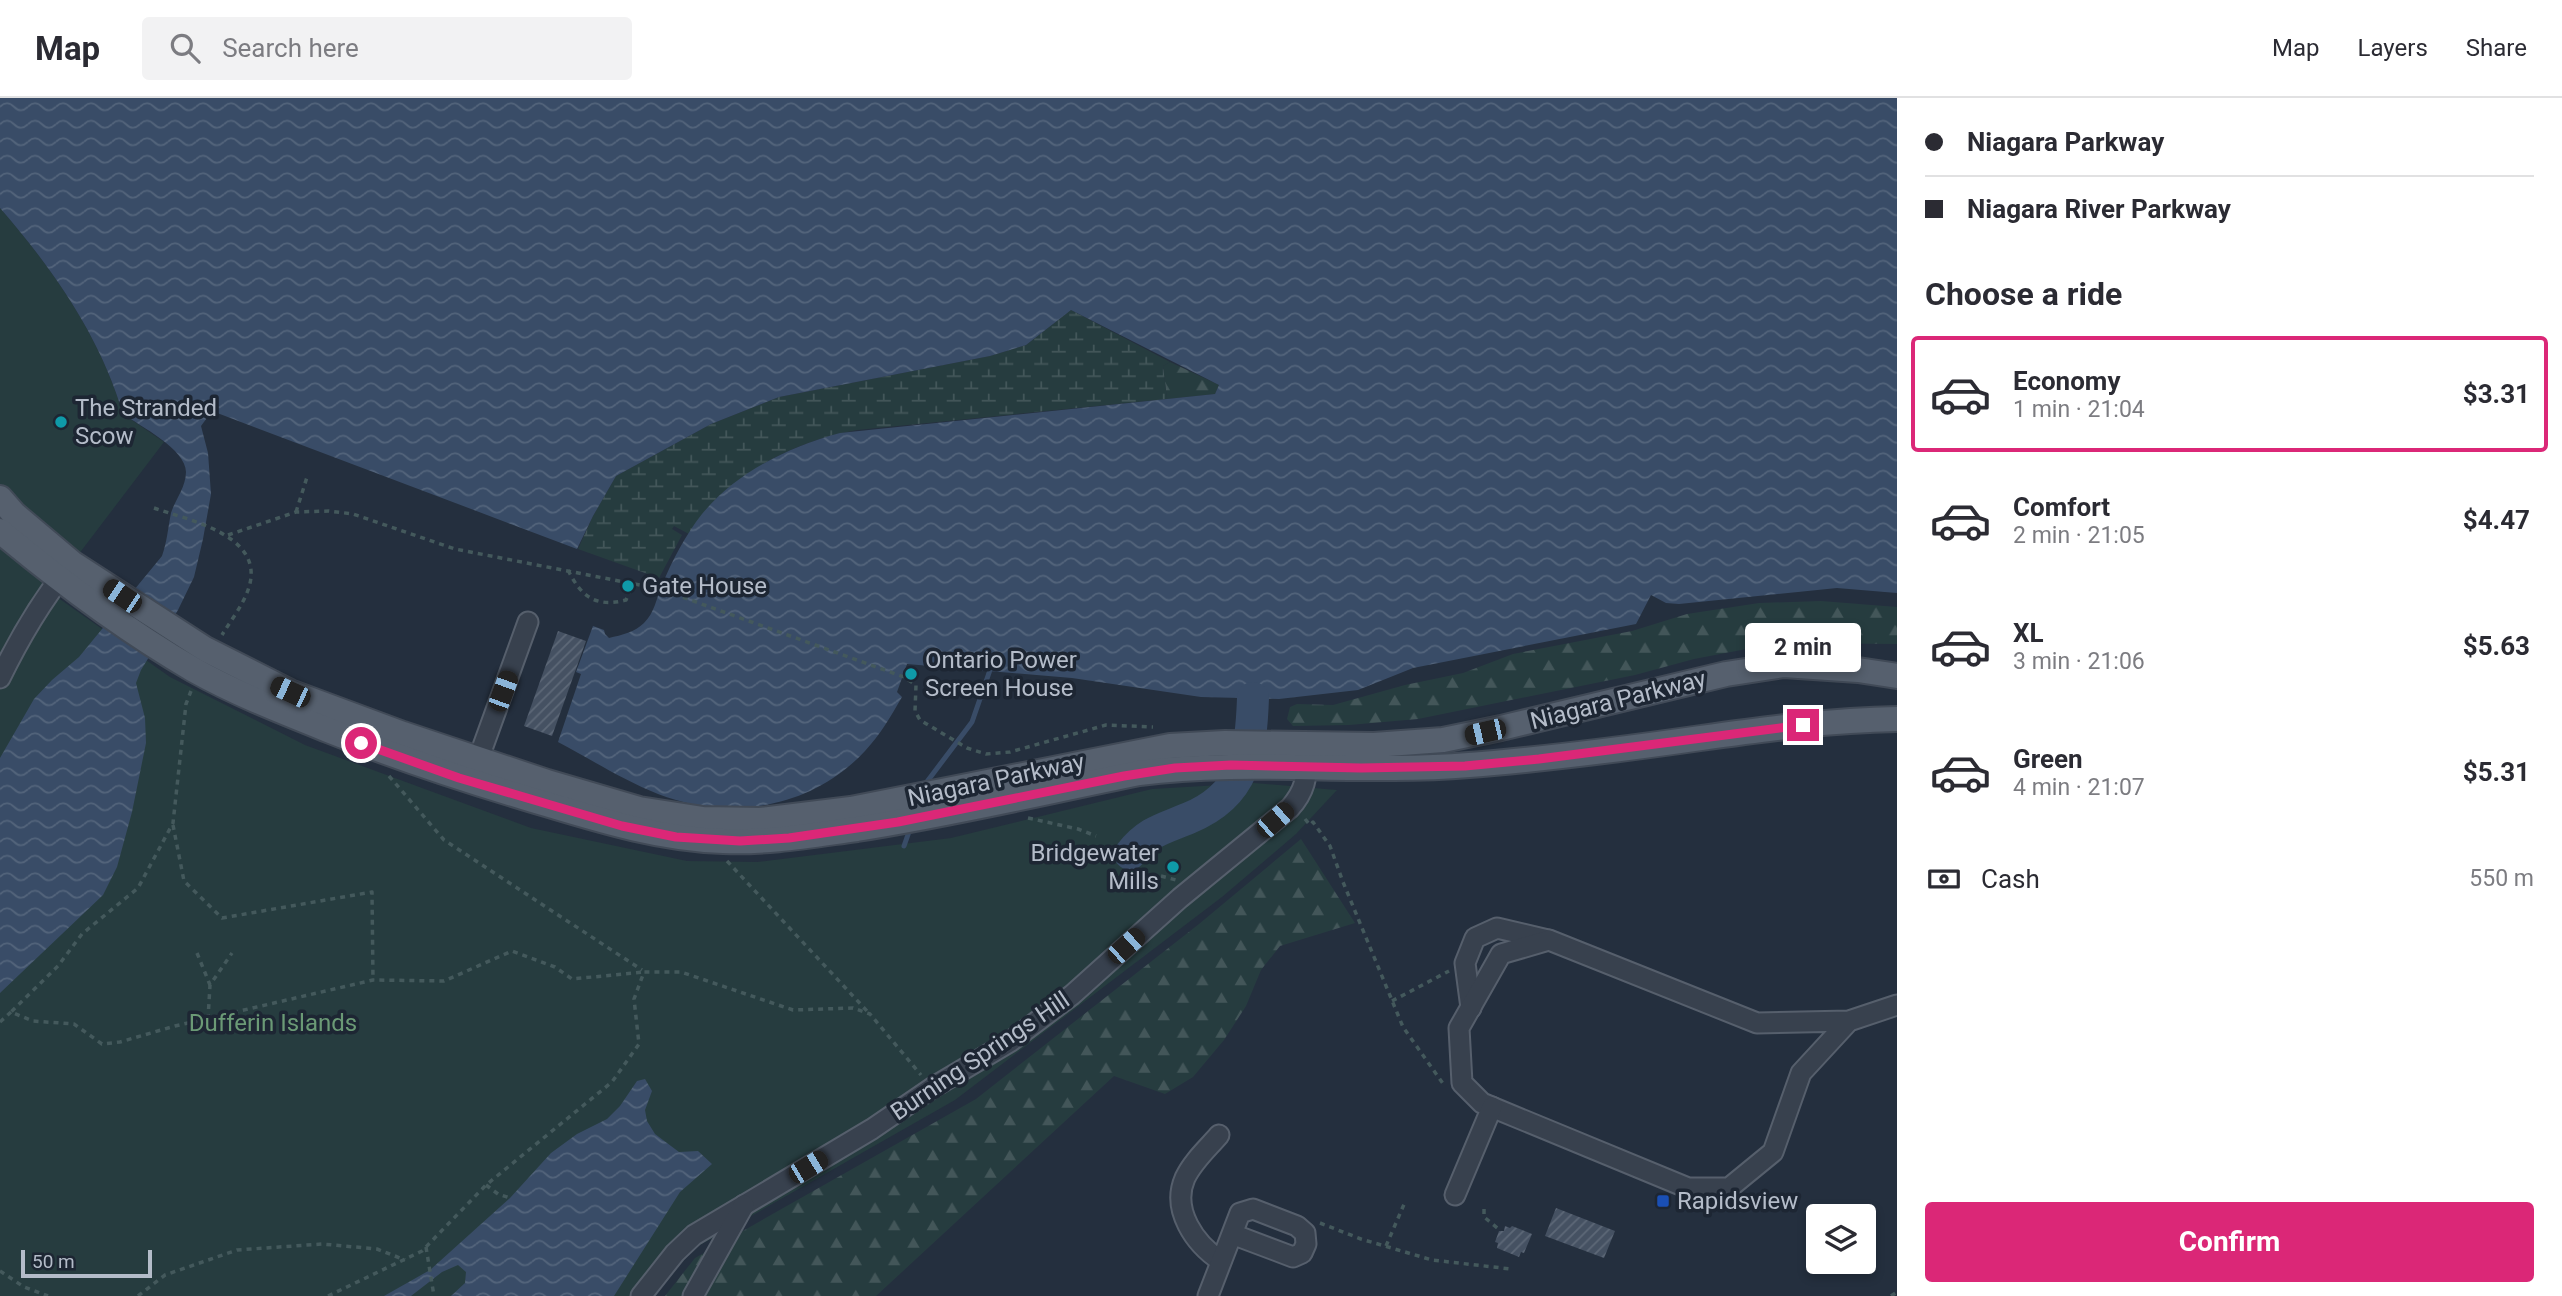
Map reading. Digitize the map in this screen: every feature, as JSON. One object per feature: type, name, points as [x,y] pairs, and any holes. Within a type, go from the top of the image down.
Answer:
[{"type":"main road","name":"Niagara Parkway","points":[[0,498],[65,571]]},
{"type":"main road","name":"Niagara Parkway","points":[[0,531],[65,571],[256,701],[398,757],[499,790],[648,832],[686,838],[740,841],[789,838],[898,811],[946,803],[1111,756],[1299,752],[1443,740],[1726,674],[1784,665],[1897,676]]},
{"type":"main road","name":"Niagara Parkway","points":[[174,644],[290,692],[478,760],[616,803],[703,820],[743,821],[898,811]]},
{"type":"main road","points":[[1299,752],[1465,766],[1803,725],[1897,719]]},
{"type":"main road","name":"Niagara Parkway","points":[[1198,755],[1268,766],[1299,752]]},
{"type":"street","points":[[0,678],[22,635],[65,571]]},
{"type":"street","points":[[478,760],[528,621]]},
{"type":"street","points":[[1784,665],[1857,660],[1897,665]]},
{"type":"street","name":"Burning Springs Hill","points":[[693,1296],[745,1204],[872,1129],[932,1088],[1011,1041],[1072,995],[1180,898],[1290,808],[1303,792],[1299,752]]},
{"type":"street","points":[[1471,1008],[1465,963],[1475,938],[1497,928],[1549,940],[1757,1023],[1849,1021],[1897,1005]]},
{"type":"street","points":[[1549,940],[1501,954],[1459,1028],[1462,1083],[1482,1103],[1688,1188],[1729,1188],[1773,1152],[1801,1073],[1849,1021]]},
{"type":"street","points":[[1455,1195],[1492,1107]]},
{"type":"street","points":[[1219,1135],[1185,1177],[1181,1201],[1191,1232],[1201,1245],[1221,1261]]},
{"type":"street","points":[[641,1296],[675,1252],[694,1235],[745,1204]]},
{"type":"street","points":[[1208,1296],[1232,1234]]},
{"type":"path","points":[[296,512],[308,474]]},
{"type":"path","points":[[154,508],[228,535],[249,562],[250,578],[245,596],[216,645]]},
{"type":"path","points":[[228,535],[296,512],[329,511],[354,514],[441,546],[660,589],[904,677],[916,685],[917,717],[938,732],[976,752],[998,753],[1106,725],[1157,727]]},
{"type":"path","points":[[568,570],[578,589],[591,598],[611,604],[626,600],[633,584]]},
{"type":"path","points":[[194,684],[186,705],[173,821],[184,881],[222,918],[372,892],[373,980]]},
{"type":"path","points":[[387,774],[444,840],[644,972]]},
{"type":"path","points":[[1303,817],[1310,825],[1313,822],[1330,846],[1403,1027],[1448,1092]]},
{"type":"path","points":[[1037,820],[1078,828],[1097,836]]},
{"type":"path","points":[[173,821],[178,828]]},
{"type":"path","points":[[0,1022],[58,966],[82,934],[138,888],[173,821]]},
{"type":"path","points":[[721,854],[870,1014],[932,1088]]},
{"type":"path","points":[[11,1012],[33,1021],[74,1024],[102,1044],[120,1042],[176,1026],[373,980],[444,981],[512,951],[555,967],[572,979],[644,972],[681,972],[793,1010],[853,1008],[870,1014]]},
{"type":"path","points":[[197,953],[210,985],[208,1019]]},
{"type":"path","points":[[210,985],[232,953]]},
{"type":"path","points":[[1392,1001],[1465,963]]},
{"type":"path","points":[[328,1296],[405,1260],[426,1247],[486,1185],[612,1082],[639,1044],[634,999],[644,972]]},
{"type":"path","points":[[486,1185],[498,1194],[510,1198]]},
{"type":"path","points":[[1386,1246],[1405,1202]]},
{"type":"path","points":[[1484,1209],[1484,1217],[1501,1231]]},
{"type":"path","points":[[1309,1220],[1432,1260],[1511,1269]]},
{"type":"path","points":[[138,1296],[165,1275],[237,1251],[322,1244],[377,1249],[405,1260]]},
{"type":"path","points":[[426,1247],[434,1296]]},
{"type":"path","points":[[0,1271],[24,1287],[48,1296]]},
{"type":"path","points":[[1891,1296],[1897,1292]]},
{"type":"green space","name":"Dufferin Islands","points":[[0,208],[38,255],[73,305],[102,357],[123,414],[164,442],[50,592],[170,677],[305,745],[531,828],[687,861],[757,862],[951,838],[1152,789],[1254,783],[1337,790],[1296,834],[1222,897],[955,1100],[686,1253],[653,1296],[0,1296]]},
{"type":"green space","points":[[1071,310],[1170,362],[1163,366],[1167,399],[857,430],[808,443],[784,453],[741,479],[722,495],[689,534],[674,526],[672,529],[682,535],[659,578],[578,549],[616,476],[711,424],[779,397],[990,356],[1026,345]]},
{"type":"green space","points":[[1170,362],[1219,385],[1215,394],[1167,399],[1163,366]]},
{"type":"green space","points":[[1821,601],[1897,607],[1897,644],[1778,643],[1418,719],[1349,725],[1293,726],[1287,719],[1290,707],[1297,704],[1333,705],[1405,685],[1463,673],[1513,654],[1632,631],[1687,614],[1759,603]]},
{"type":"green space","points":[[1301,839],[1355,923],[1280,946],[1261,970],[1246,1006],[1224,1040],[1193,1077],[1165,1094],[1114,1076],[876,1296],[665,1296],[695,1258],[976,1099],[1199,924]]},
{"type":"water","points":[[0,98],[1897,98],[1897,593],[1837,588],[1679,604],[1666,603],[1651,595],[1636,624],[1413,668],[1358,690],[1279,699],[1201,697],[1072,678],[907,664],[897,692],[902,697],[894,711],[865,751],[844,770],[820,786],[795,797],[741,808],[713,807],[685,803],[658,794],[558,742],[581,674],[576,672],[593,626],[604,630],[609,638],[632,631],[648,619],[670,567],[690,530],[702,514],[731,486],[783,454],[840,433],[1215,394],[1219,385],[1071,310],[1026,345],[990,356],[779,397],[711,424],[616,476],[577,549],[212,411],[201,426],[208,453],[211,494],[194,577],[136,683],[145,718],[146,743],[117,867],[103,895],[0,993],[0,758],[34,699],[79,657],[162,556],[171,513],[186,472],[184,463],[171,447],[123,414],[102,357],[73,305],[38,255],[0,208]]},
{"type":"water","points":[[645,1079],[652,1091],[645,1110],[647,1121],[655,1134],[679,1152],[698,1151],[712,1164],[680,1192],[614,1296],[451,1296],[465,1283],[466,1272],[458,1265],[442,1272],[411,1296],[384,1296],[430,1270],[510,1198],[551,1153],[577,1134],[607,1119],[620,1106],[637,1081]]},
{"type":"building","points":[[558,631],[586,641],[552,736],[524,726]]},
{"type":"building","points":[[1556,1208],[1615,1231],[1604,1258],[1545,1236]]},
{"type":"building","points":[[1505,1226],[1532,1234],[1524,1253],[1521,1252],[1519,1257],[1497,1248],[1498,1243],[1495,1242],[1499,1231],[1504,1231]]},
{"type":"waterway","points":[[923,787],[972,722],[990,670]]},
{"type":"waterway","points":[[1130,854],[1150,835],[1208,808],[1233,784],[1247,754],[1253,698]]},
{"type":"waterway","points":[[904,846],[911,826]]},
{"type":"place","name":"The Stranded Scow","points":[[61,422]]},
{"type":"place","name":"Gate House","points":[[628,586]]},
{"type":"place","name":"Ontario Power Screen House","points":[[911,674]]},
{"type":"place","name":"Bridgewater Mills","points":[[1173,867]]},
{"type":"place","name":"Rapidsview","points":[[1663,1201]]},
{"type":"route","points":[[361,743],[459,778],[622,826],[676,837],[740,841],[789,838],[946,814],[1124,776],[1175,768],[1231,765],[1361,768],[1465,766],[1803,725]]}]
